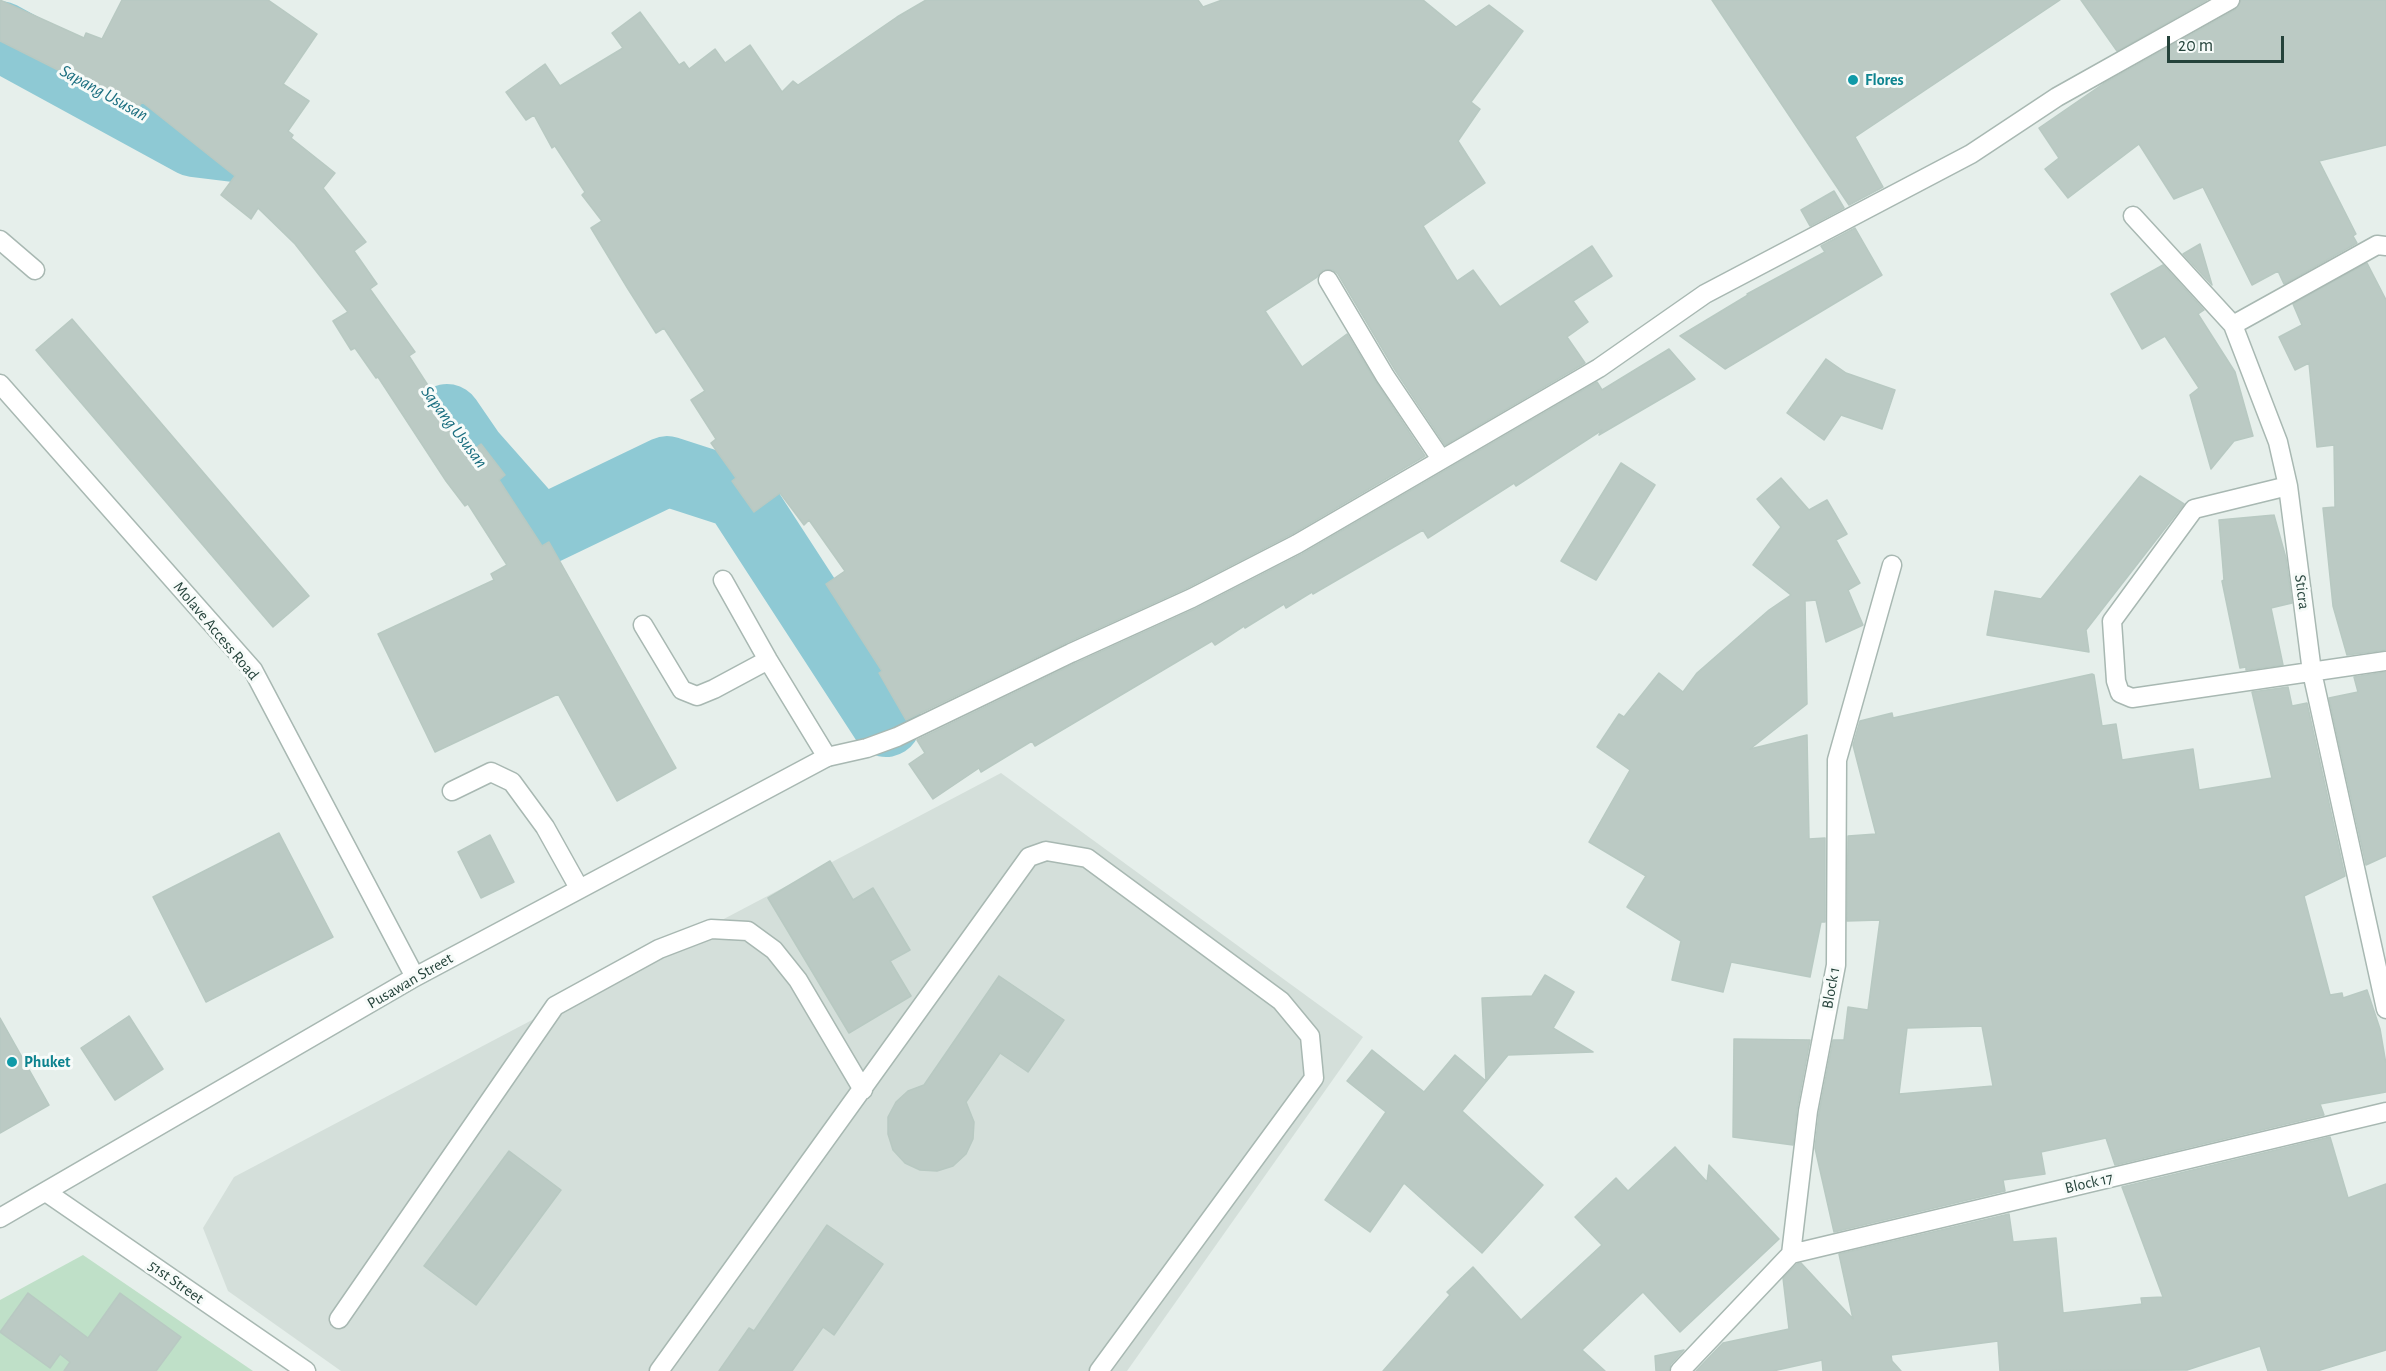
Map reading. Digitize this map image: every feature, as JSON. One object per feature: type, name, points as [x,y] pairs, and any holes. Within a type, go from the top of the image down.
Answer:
[{"type":"street","name":"Pusawan Street","points":[[0,1218],[415,977],[827,757],[867,748],[897,737],[1071,653],[1192,598],[1297,544],[1599,368],[1705,294],[1971,154],[2057,97],[2230,0]]},
{"type":"street","name":"Sticra","points":[[2133,216],[2233,325],[2278,442],[2288,486],[2312,672],[2386,1009]]},
{"type":"street","points":[[0,240],[35,270]]},
{"type":"street","points":[[2233,325],[2377,245],[2386,246]]},
{"type":"street","points":[[1328,280],[1385,376],[1441,459]]},
{"type":"street","name":"Molave Access Road","points":[[0,384],[253,670],[415,977]]},
{"type":"street","points":[[2288,486],[2194,509],[2112,621],[2116,681],[2120,693],[2132,698],[2386,661]]},
{"type":"street","name":"Block 1","points":[[1791,1254],[1808,1111],[1836,964],[1837,760],[1892,565]]},
{"type":"street","points":[[723,580],[827,757]]},
{"type":"street","points":[[643,625],[682,690],[697,696],[768,660]]},
{"type":"street","points":[[452,791],[491,772],[512,782],[545,827],[579,888]]},
{"type":"street","points":[[658,1371],[1029,857],[1046,851],[1087,858],[1281,1001],[1310,1036],[1314,1078],[1099,1371]]},
{"type":"street","points":[[339,1319],[555,1006],[659,950],[711,929],[748,931],[774,950],[798,980],[863,1090]]},
{"type":"street","name":"Block 17","points":[[1791,1254],[2386,1112]]},
{"type":"street","name":"51st Street","points":[[46,1192],[306,1371]]},
{"type":"street","points":[[1680,1371],[1791,1254]]},
{"type":"shaded area","points":[[1001,773],[1363,1037],[1127,1371],[341,1371],[228,1291],[203,1228],[234,1177]]},
{"type":"green space","points":[[83,1255],[253,1371],[0,1371],[0,1300]]},
{"type":"building","points":[[0,0],[84,38],[86,33],[102,39],[122,0],[268,0],[317,34],[283,84],[309,101],[288,131],[293,135],[291,138],[335,173],[323,188],[366,242],[354,251],[377,284],[370,289],[415,352],[409,356],[471,452],[481,444],[505,475],[499,480],[542,546],[549,542],[676,768],[617,801],[558,694],[435,752],[378,634],[494,580],[491,574],[507,565],[468,504],[465,506],[446,481],[378,377],[376,378],[355,348],[351,350],[333,321],[348,312],[295,244],[258,208],[251,219],[221,195],[235,176],[142,102],[138,108],[115,94],[68,75],[0,41]]},
{"type":"building","points":[[926,0],[1198,0],[1203,7],[1222,0],[1423,0],[1456,27],[1489,5],[1523,31],[1471,102],[1480,109],[1458,141],[1485,183],[1423,226],[1457,281],[1473,270],[1500,307],[1592,246],[1612,276],[1573,301],[1588,322],[1567,337],[1585,363],[1445,445],[1395,370],[1338,274],[1333,270],[1323,270],[1317,277],[1265,311],[1302,367],[1347,334],[1425,456],[1292,534],[1187,588],[906,720],[879,673],[882,671],[826,584],[845,571],[809,520],[804,525],[780,493],[754,512],[732,481],[736,478],[711,443],[716,439],[691,400],[705,391],[664,328],[656,333],[628,289],[591,228],[602,221],[582,195],[585,192],[555,146],[552,148],[534,115],[526,120],[506,92],[545,64],[560,86],[623,48],[612,33],[640,12],[679,65],[684,62],[689,69],[715,49],[725,63],[750,45],[782,92],[793,81],[798,85],[897,17]]},
{"type":"building","name":"Flores","points":[[1712,0],[2060,0],[1855,137],[1883,187],[1849,205]]},
{"type":"building","points":[[2081,0],[2207,0],[2117,51]]},
{"type":"building","points":[[2241,0],[2386,0],[2386,145],[2319,161],[2356,234],[2353,236],[2357,243],[2284,284],[2278,271],[2252,285],[2203,187],[2174,199],[2139,144],[2068,198],[2045,169],[2059,158],[2039,128],[2103,84],[2235,10]]},
{"type":"building","points":[[1834,191],[1844,208],[1810,226],[1801,210]]},
{"type":"building","points":[[1855,228],[1882,275],[1725,369],[1680,336],[1747,294],[1825,252],[1821,246]]},
{"type":"building","points":[[2200,244],[2212,285],[2183,254]]},
{"type":"building","points":[[2367,263],[2386,300],[2386,650],[2347,655],[2333,606],[2323,508],[2335,507],[2334,445],[2317,447],[2309,363],[2295,370],[2279,337],[2302,325],[2293,304]]},
{"type":"building","points":[[2163,265],[2204,310],[2198,314],[2235,372],[2253,436],[2234,441],[2211,469],[2190,395],[2199,388],[2165,336],[2142,349],[2111,294]]},
{"type":"building","points":[[72,319],[309,596],[273,627],[36,350]]},
{"type":"building","points":[[1669,349],[1695,379],[1599,435],[1602,430],[1516,486],[1514,483],[1428,538],[1423,530],[1313,594],[1312,592],[1286,608],[1284,604],[1215,645],[1212,641],[1035,746],[1032,741],[981,772],[979,768],[933,799],[909,764],[925,753],[917,740],[1076,663],[1197,608],[1302,554],[1597,382],[1602,390]]},
{"type":"building","points":[[1826,359],[1846,373],[1895,390],[1882,429],[1841,415],[1824,440],[1787,413]]},
{"type":"building","points":[[1621,463],[1655,485],[1596,580],[1561,561]]},
{"type":"building","points":[[2140,476],[2184,504],[2086,630],[2089,652],[1987,635],[1995,591],[2041,599]]},
{"type":"building","points":[[1781,478],[1809,510],[1827,500],[1847,534],[1836,540],[1860,583],[1848,590],[1863,625],[1826,642],[1816,600],[1805,601],[1807,704],[1750,749],[1807,735],[1809,839],[1825,838],[1825,922],[1821,922],[1810,977],[1731,962],[1723,992],[1672,980],[1681,941],[1627,907],[1646,876],[1589,842],[1630,770],[1597,747],[1619,714],[1624,717],[1659,673],[1683,692],[1697,673],[1769,610],[1791,595],[1753,565],[1781,527],[1757,499]]},
{"type":"building","points":[[2274,515],[2286,558],[2292,603],[2271,608],[2283,665],[2246,670],[2246,667],[2240,668],[2222,581],[2224,580],[2219,520]]},
{"type":"building","points":[[2386,672],[2386,856],[2366,865],[2329,698],[2358,692],[2354,677]]},
{"type":"building","points":[[2092,674],[2102,726],[2116,724],[2122,760],[2193,749],[2199,790],[2272,778],[2252,692],[2288,687],[2292,706],[2307,703],[2345,876],[2304,896],[2330,995],[2342,993],[2343,998],[2367,990],[2380,1029],[2386,1064],[2386,1092],[2320,1104],[2324,1115],[2115,1165],[2106,1138],[2041,1152],[2045,1174],[2003,1180],[2005,1191],[1834,1232],[1815,1148],[1819,1113],[1833,1040],[1844,1040],[1848,1007],[1868,1010],[1880,920],[1847,921],[1848,836],[1876,834],[1853,745],[1860,721],[1892,713],[1893,718]],"holes":[[[1982,1026],[1993,1086],[1899,1094],[1907,1028]]]},
{"type":"building","points":[[279,833],[333,937],[206,1002],[153,897]]},
{"type":"building","points":[[490,835],[514,882],[481,898],[458,852]]},
{"type":"building","points":[[830,861],[853,900],[873,888],[910,950],[890,961],[911,996],[849,1033],[768,898]]},
{"type":"building","points":[[1545,975],[1574,992],[1553,1028],[1593,1052],[1508,1055],[1462,1111],[1543,1185],[1482,1253],[1404,1183],[1370,1232],[1325,1200],[1386,1112],[1347,1081],[1372,1050],[1424,1092],[1455,1055],[1486,1081],[1482,998],[1532,996]]},
{"type":"building","points":[[999,976],[1064,1020],[1028,1072],[1000,1053],[966,1102],[974,1122],[973,1139],[966,1154],[953,1166],[937,1171],[920,1170],[905,1163],[893,1150],[888,1134],[888,1117],[896,1102],[908,1091],[924,1085]]},
{"type":"building","points":[[129,1016],[163,1069],[115,1100],[81,1048]]},
{"type":"building","name":"Phuket","points":[[0,1018],[49,1105],[0,1133]]},
{"type":"building","points":[[1734,1039],[1810,1040],[1797,1109],[1793,1145],[1733,1137]]},
{"type":"building","points":[[2330,1137],[2348,1198],[2386,1184],[2386,1350],[2317,1371],[2268,1371],[2260,1346],[2187,1370],[2000,1371],[1998,1341],[1891,1355],[1892,1361],[1901,1371],[1823,1371],[1822,1360],[1773,1371],[1696,1371],[1723,1343],[1789,1329],[1783,1278],[1797,1264],[1801,1263],[1853,1319],[1839,1254],[2009,1214],[2013,1242],[2056,1238],[2063,1313],[2142,1304],[2141,1298],[2163,1297],[2122,1187]]},
{"type":"building","points":[[1675,1147],[1707,1182],[1709,1165],[1779,1239],[1680,1332],[1643,1292],[1582,1350],[1605,1371],[1383,1371],[1450,1295],[1447,1292],[1473,1267],[1521,1320],[1602,1245],[1575,1217],[1616,1178],[1628,1191]]},
{"type":"building","points":[[509,1151],[561,1190],[476,1305],[424,1266]]},
{"type":"building","points":[[827,1225],[883,1264],[834,1335],[823,1327],[792,1371],[719,1371],[749,1328],[754,1331]]},
{"type":"building","points":[[28,1293],[88,1338],[120,1293],[181,1337],[156,1371],[64,1371],[70,1362],[60,1354],[50,1368],[0,1332]]},
{"type":"building","points":[[1684,1350],[1671,1364],[1669,1371],[1656,1371],[1655,1356]]},
{"type":"waterway","name":"Sapang Ususan","points":[[0,36],[194,142],[251,149],[270,176]]},
{"type":"waterway","name":"Sapang Ususan","points":[[447,419],[471,454],[540,532],[667,471],[738,494],[886,722]]},
{"type":"place","name":"Flores","points":[[1853,80]]},
{"type":"place","name":"Phuket","points":[[12,1062]]}]
